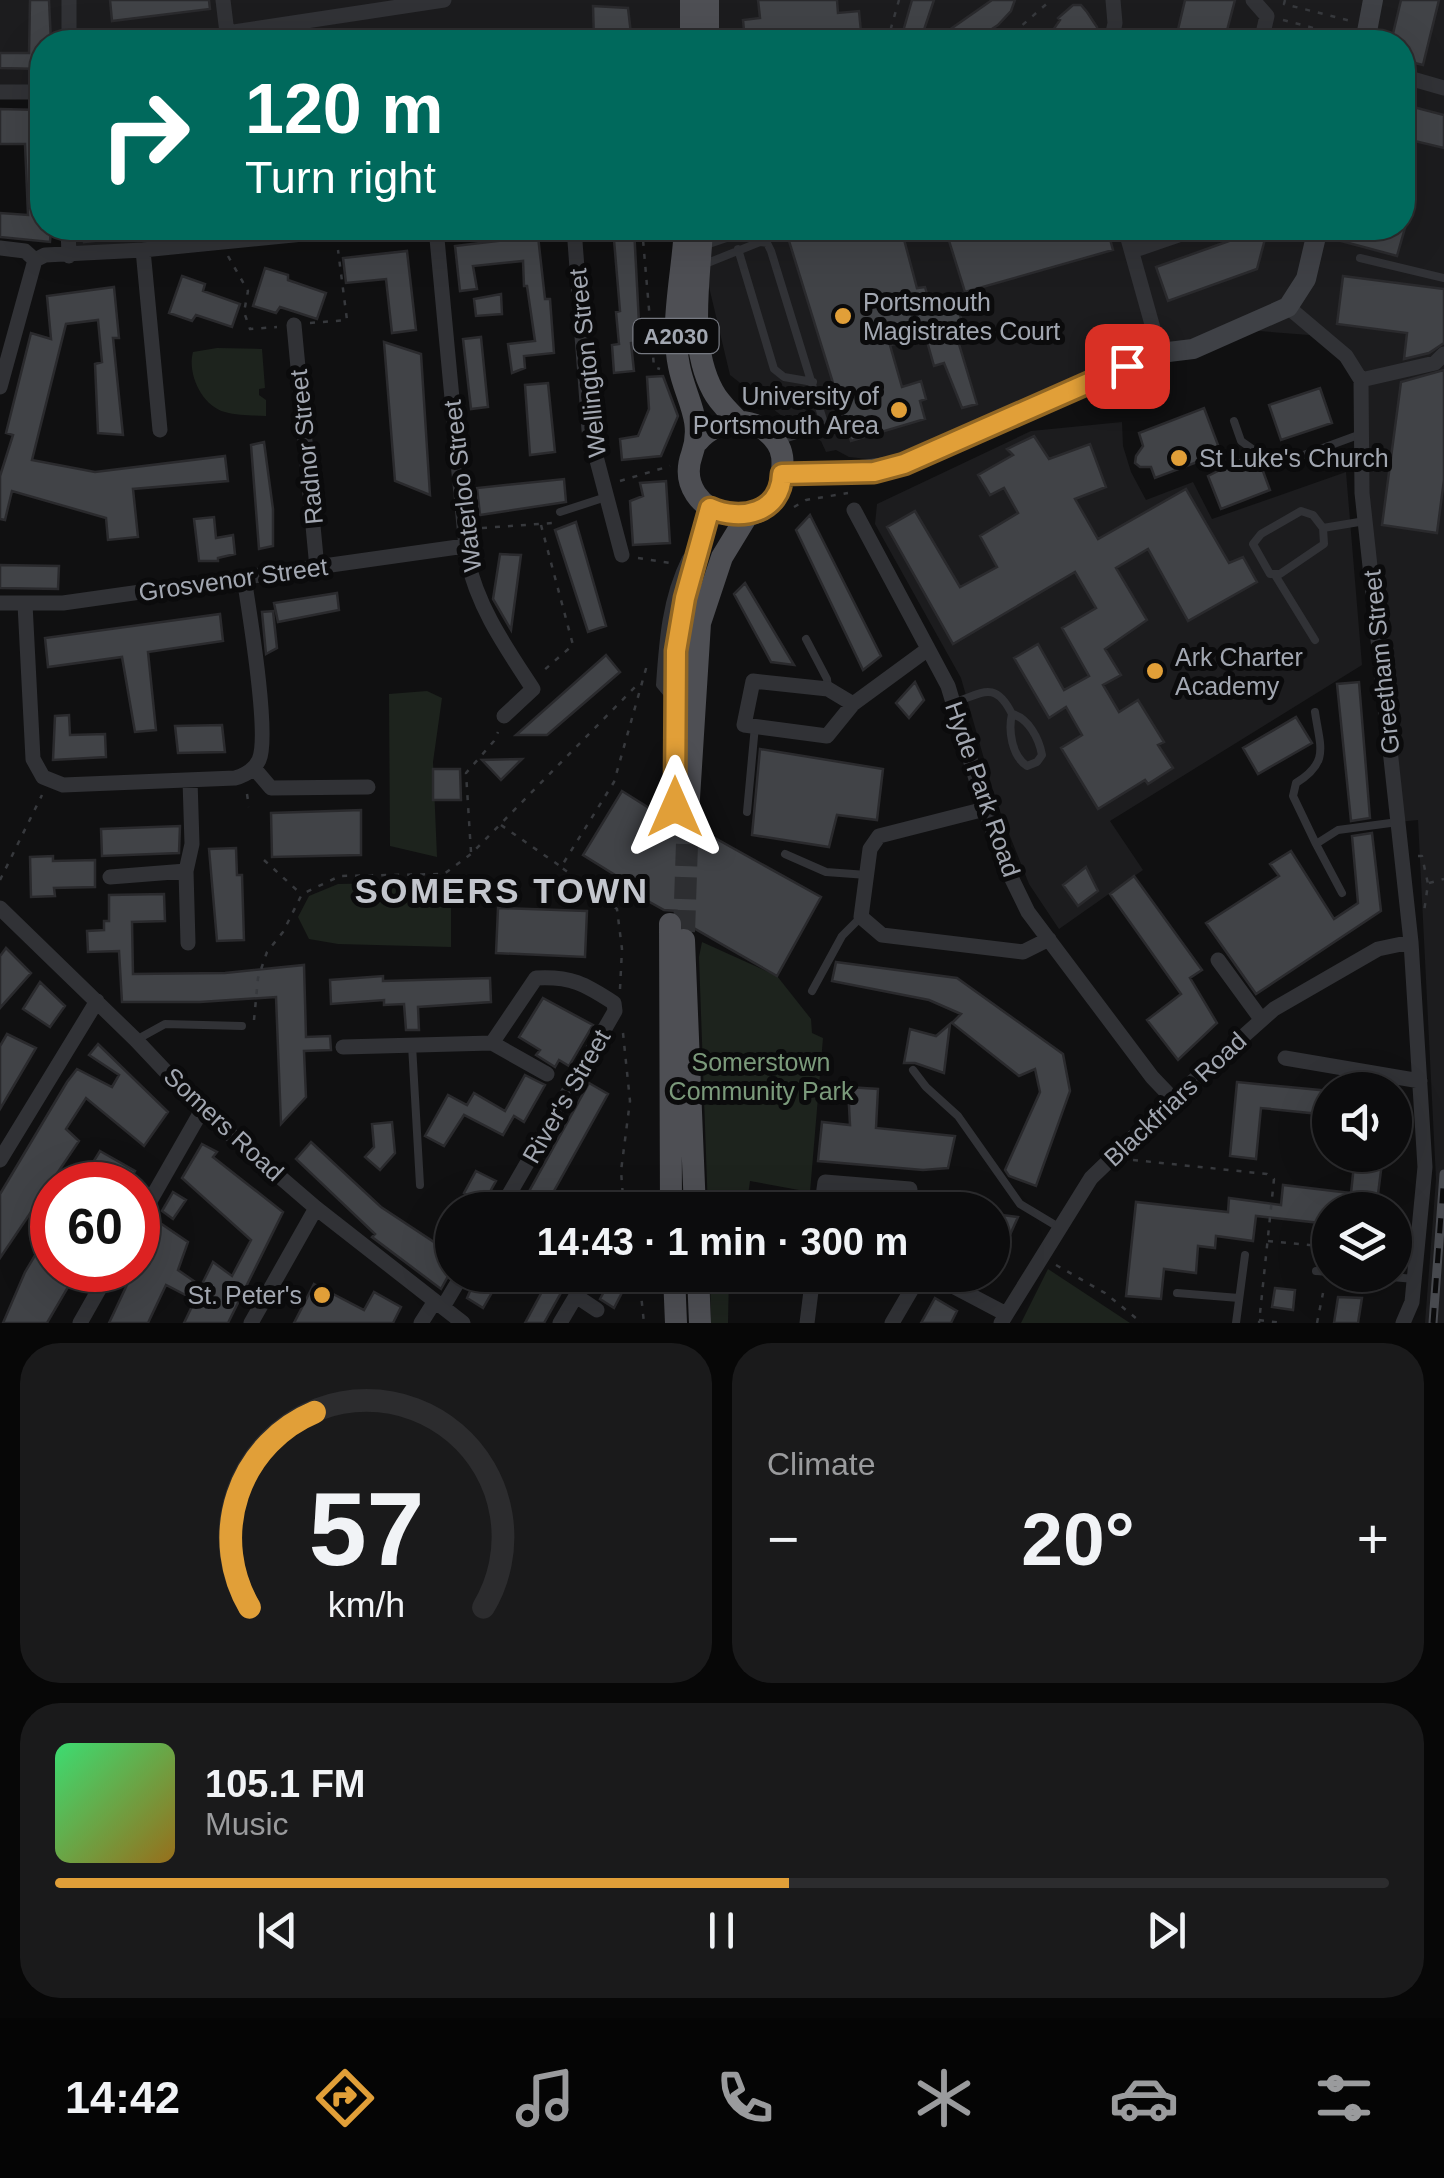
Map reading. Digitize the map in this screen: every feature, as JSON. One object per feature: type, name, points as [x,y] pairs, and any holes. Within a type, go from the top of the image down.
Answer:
[{"type":"main road","points":[[691,30],[692,3]]},
{"type":"main road","points":[[692,3],[703,30]]},
{"type":"main road","name":"A2030","points":[[684,240],[676,333],[679,368],[696,414],[698,441]]},
{"type":"main road","name":"A2030","points":[[702,247],[698,318],[703,369],[721,404],[738,421]]},
{"type":"main road","points":[[710,508],[685,598],[676,651],[681,811],[700,623],[722,558],[746,516],[772,501],[782,485],[783,458],[776,442],[762,428],[726,422],[698,441],[690,458],[689,473],[698,496],[710,508],[725,515],[746,516]]},
{"type":"main road","points":[[671,1192],[677,928],[694,1192]]},
{"type":"main road","points":[[675,1292],[676,1323]]},
{"type":"main road","points":[[699,1292],[700,1323]]},
{"type":"street","points":[[69,30],[70,0]]},
{"type":"street","points":[[223,0],[227,30]]},
{"type":"street","points":[[294,30],[444,0]]},
{"type":"street","points":[[1113,0],[1114,30]]},
{"type":"street","points":[[1253,0],[1267,16],[1264,30]]},
{"type":"street","points":[[1361,30],[1372,0]]},
{"type":"street","points":[[1415,80],[1444,88]]},
{"type":"street","points":[[0,92],[30,92]]},
{"type":"street","points":[[68,240],[69,256]]},
{"type":"street","points":[[0,387],[5,349],[35,260],[45,255],[234,240]]},
{"type":"street","name":"Waterloo Street","points":[[437,240],[465,546],[474,586],[488,619],[533,689]]},
{"type":"street","name":"Wellington Street","points":[[575,240],[589,430],[622,555]]},
{"type":"street","points":[[1128,240],[1160,353]]},
{"type":"street","points":[[1132,252],[1166,240]]},
{"type":"street","points":[[782,474],[874,472],[904,464],[1160,353],[1193,349],[1288,307],[1306,280],[1315,240]]},
{"type":"street","points":[[0,248],[25,251],[35,260]]},
{"type":"street","points":[[143,250],[160,430]]},
{"type":"street","points":[[1288,307],[1346,356],[1361,380],[1436,363],[1444,354]]},
{"type":"street","name":"Radnor Street","points":[[294,325],[318,568]]},
{"type":"street","name":"Greetham Street","points":[[1361,380],[1366,522],[1410,942],[1425,1167],[1412,1302],[1403,1323]]},
{"type":"street","name":"Hyde Park Road","points":[[854,510],[948,686],[985,809],[1007,870],[1028,912],[1172,1099]]},
{"type":"street","name":"Grosvenor Street","points":[[0,603],[63,603],[465,546]]},
{"type":"street","points":[[25,604],[33,758],[39,772],[63,785],[235,778],[254,768],[262,748],[256,657],[244,578]]},
{"type":"street","points":[[853,704],[828,689],[753,681],[744,725],[827,736],[853,704],[928,649]]},
{"type":"street","points":[[504,716],[533,689]]},
{"type":"street","points":[[254,768],[271,788],[368,787]]},
{"type":"street","points":[[188,943],[190,780]]},
{"type":"street","points":[[985,809],[879,836],[870,850],[861,918],[882,935],[1005,950],[1023,952],[1048,939]]},
{"type":"street","points":[[110,878],[186,871]]},
{"type":"street","name":"Somers Road","points":[[0,908],[202,1110],[316,1208],[463,1323]]},
{"type":"street","name":"Blackfriars Road","points":[[1004,1319],[1091,1178],[1172,1099],[1261,1019],[1378,950],[1410,942]]},
{"type":"street","points":[[1218,960],[1261,1019]]},
{"type":"street","name":"River's Street","points":[[492,1042],[536,978],[564,976],[591,988],[615,1007],[510,1192]]},
{"type":"street","points":[[0,1160],[96,1001]]},
{"type":"street","points":[[343,1047],[492,1042],[547,1074]]},
{"type":"street","points":[[1285,1058],[1420,1081]]},
{"type":"street","points":[[160,1184],[202,1110]]},
{"type":"street","points":[[824,1192],[826,1182],[910,1189],[910,1192]]},
{"type":"street","points":[[251,1323],[316,1208]]},
{"type":"street","points":[[80,1323],[98,1292]]},
{"type":"street","points":[[421,1323],[449,1292]]},
{"type":"street","points":[[808,1323],[811,1292]]},
{"type":"street","points":[[892,1323],[910,1292]]},
{"type":"street","points":[[960,1292],[1004,1319]]},
{"type":"street","points":[[560,1323],[576,1296],[597,1310]]},
{"type":"lane","points":[[702,247],[738,249],[768,243],[823,420],[820,425],[776,442]]},
{"type":"lane","points":[[738,249],[774,370],[813,382]]},
{"type":"lane","points":[[1360,258],[1444,278]]},
{"type":"lane","points":[[1234,421],[1241,441],[1272,464],[1362,434]]},
{"type":"lane","points":[[560,512],[604,492]]},
{"type":"lane","points":[[1301,512],[1313,516],[1322,528],[1324,544],[1320,548],[1275,574],[1270,574],[1256,552],[1255,539],[1301,512]]},
{"type":"lane","points":[[1322,528],[1366,522]]},
{"type":"lane","points":[[1275,574],[1314,640]]},
{"type":"lane","points":[[806,639],[827,679],[828,689]]},
{"type":"lane","points":[[953,703],[996,692],[1004,697],[1012,714],[1010,724],[1017,756],[1028,766],[1042,755],[1040,746],[1030,726],[1021,716],[1012,714]]},
{"type":"lane","points":[[1315,712],[1320,764],[1296,783],[1293,796],[1342,892]]},
{"type":"lane","points":[[747,812],[755,726]]},
{"type":"lane","points":[[1316,844],[1338,830],[1398,822]]},
{"type":"lane","points":[[784,854],[826,872],[866,875]]},
{"type":"lane","points":[[812,990],[842,936],[861,918]]},
{"type":"lane","points":[[136,1040],[165,1024],[242,1026]]},
{"type":"lane","points":[[412,1045],[420,1185]]},
{"type":"lane","points":[[912,1070],[958,1116],[1020,1204],[1060,1228]]},
{"type":"lane","points":[[1236,1323],[1245,1255]]},
{"type":"lane","points":[[1177,1293],[1239,1298]]},
{"type":"path","points":[[890,30],[899,0]]},
{"type":"path","points":[[1017,30],[1051,0]]},
{"type":"path","points":[[1285,0],[1284,4],[1353,21]]},
{"type":"path","points":[[1267,16],[1320,30]]},
{"type":"path","points":[[219,242],[248,291],[244,312],[250,329],[347,320],[337,240]]},
{"type":"path","points":[[643,240],[654,367],[666,370]]},
{"type":"path","points":[[604,492],[676,464]]},
{"type":"path","points":[[789,510],[806,500],[848,493]]},
{"type":"path","points":[[463,529],[541,525],[560,521],[560,512]]},
{"type":"path","points":[[533,689],[543,671],[573,645],[541,525]]},
{"type":"path","points":[[668,575],[676,552]]},
{"type":"path","points":[[622,555],[672,564]]},
{"type":"path","points":[[562,866],[614,782],[651,656]]},
{"type":"path","points":[[242,1026],[254,1025],[258,978],[267,952],[283,932],[302,894],[340,876],[444,874],[472,854],[642,681]]},
{"type":"path","points":[[472,854],[466,774],[494,741],[504,716]]},
{"type":"path","points":[[0,880],[49,780]]},
{"type":"path","points":[[500,824],[616,908],[622,984],[615,1007],[622,1026],[630,1101],[621,1171],[623,1192]]},
{"type":"path","points":[[1422,856],[1428,884],[1426,912]]},
{"type":"path","points":[[264,860],[302,894]]},
{"type":"path","points":[[1428,884],[1444,879]]},
{"type":"path","points":[[1112,1157],[1266,1174],[1274,1179],[1259,1321],[1282,1323]]},
{"type":"path","points":[[1268,1240],[1312,1244]]},
{"type":"path","points":[[1042,1256],[1105,1293],[1142,1323]]},
{"type":"path","points":[[641,1292],[644,1323]]},
{"type":"path","points":[[1317,1323],[1323,1293]]},
{"type":"shaded area","name":"University of Portsmouth Area","points":[[0,0],[1444,0],[1444,1323],[1425,1323],[1436,1179],[1418,820],[1398,822],[1365,521],[1361,380],[1322,336],[1246,330],[904,463],[849,457],[836,450],[826,452],[821,441],[796,427],[730,375],[698,240],[1415,240],[1415,30],[30,30],[30,92],[0,90]]},
{"type":"shaded area","points":[[66,240],[235,240],[69,256]]},
{"type":"shaded area","name":"Ark Charter Academy","points":[[1122,422],[1123,446],[1131,472],[1146,500],[1193,482],[1212,519],[1346,472],[1362,665],[1110,821],[1143,870],[1059,929],[1029,884],[996,801],[961,678],[875,524],[877,504],[1031,431]]},
{"type":"green space","points":[[262,349],[265,388],[259,389],[259,395],[266,400],[266,416],[225,412],[203,396],[194,379],[193,352]]},
{"type":"green space","points":[[427,691],[442,698],[433,762],[437,857],[390,846],[389,694]]},
{"type":"green space","points":[[389,883],[390,887],[451,887],[451,947],[338,944],[309,939],[298,917],[309,896],[338,884]]},
{"type":"green space","name":"Somerstown Community Park","points":[[702,942],[777,976],[811,1019],[812,1033],[823,1038],[810,1192],[750,1181],[748,1192],[707,1192],[699,957]]},
{"type":"green space","points":[[1048,1269],[1130,1323],[1021,1323]]},
{"type":"green space","points":[[710,1292],[729,1292],[728,1323],[711,1323]]},
{"type":"building","points":[[30,0],[49,0],[50,30],[30,30],[30,69],[0,68],[0,53],[29,53]]},
{"type":"building","points":[[110,0],[209,0],[210,9],[112,21]]},
{"type":"building","points":[[758,0],[837,0],[838,13],[859,11],[861,30],[744,30],[743,20],[760,18]]},
{"type":"building","points":[[912,0],[934,0],[924,30],[903,30]]},
{"type":"building","points":[[992,0],[1015,0],[1011,11],[990,30],[949,30]]},
{"type":"building","points":[[1185,0],[1235,0],[1227,30],[1178,30]]},
{"type":"building","points":[[1401,0],[1439,0],[1423,65],[1415,63],[1415,30],[1394,30]]},
{"type":"building","points":[[1073,5],[1081,5],[1098,30],[1053,30],[1058,18]]},
{"type":"building","points":[[593,6],[628,8],[631,30],[594,30]]},
{"type":"building","points":[[1415,107],[1444,115],[1444,148],[1415,141]]},
{"type":"building","points":[[0,109],[30,110],[30,240],[0,237],[0,213],[28,215],[25,144],[0,144]]},
{"type":"building","points":[[538,240],[545,299],[550,299],[554,353],[524,356],[525,368],[512,373],[508,344],[535,341],[523,261],[473,266],[477,289],[460,291],[455,246]]},
{"type":"building","points":[[614,240],[635,240],[640,342],[631,343],[634,371],[614,373],[612,345],[619,344],[616,312],[620,311]]},
{"type":"building","points":[[789,240],[904,240],[917,288],[925,287],[932,310],[956,303],[962,321],[953,324],[977,404],[962,408],[944,363],[934,366],[926,338],[890,345],[902,387],[921,381],[926,399],[920,401],[925,419],[851,441]]},
{"type":"building","points":[[949,240],[1110,240],[1113,250],[965,292]]},
{"type":"building","points":[[1265,240],[1257,269],[1168,301],[1156,267],[1229,241]]},
{"type":"building","points":[[1337,240],[1402,240],[1397,256]]},
{"type":"building","points":[[407,251],[416,330],[392,333],[386,279],[346,283],[343,258]]},
{"type":"building","points":[[265,268],[326,293],[317,319],[280,307],[276,313],[253,306]]},
{"type":"building","points":[[182,276],[205,284],[203,291],[240,304],[232,327],[196,315],[192,321],[169,313]]},
{"type":"building","points":[[1343,276],[1444,289],[1444,343],[1429,353],[1404,359],[1407,333],[1337,324]]},
{"type":"building","points":[[114,287],[119,338],[113,338],[123,435],[98,433],[95,364],[102,362],[98,320],[66,324],[32,460],[95,472],[225,456],[228,481],[133,489],[138,537],[108,540],[106,518],[12,491],[5,520],[0,519],[0,476],[13,435],[6,433],[31,333],[51,339],[47,296]]},
{"type":"building","points":[[501,294],[502,314],[476,316],[474,299]]},
{"type":"building","points":[[481,337],[488,407],[471,409],[463,339]]},
{"type":"building","points":[[384,342],[421,354],[430,495],[395,481]]},
{"type":"building","points":[[1444,370],[1444,480],[1437,533],[1382,525],[1401,382]]},
{"type":"building","points":[[663,376],[678,416],[661,456],[622,460],[620,439],[638,436],[649,409],[647,377]]},
{"type":"building","points":[[548,383],[555,452],[530,455],[525,385]]},
{"type":"building","points":[[1320,388],[1332,423],[1281,440],[1269,405]]},
{"type":"building","points":[[1204,408],[1221,453],[1155,478],[1151,467],[1135,463],[1143,446],[1139,433]]},
{"type":"building","points":[[1034,436],[1049,459],[1090,444],[1106,487],[1075,499],[1098,539],[1186,489],[1229,563],[1243,557],[1257,582],[1188,621],[1148,549],[1116,568],[1147,620],[1105,649],[1121,675],[1103,685],[1119,712],[1138,700],[1164,742],[1158,745],[1173,768],[1098,809],[1061,748],[1082,735],[1066,707],[1049,718],[1014,658],[1038,644],[1064,690],[1089,676],[1062,628],[1096,608],[1075,572],[953,644],[887,527],[915,511],[960,587],[997,567],[980,536],[1018,513],[1004,488],[990,495],[978,475],[1013,455],[1007,449]]},
{"type":"building","points":[[264,442],[273,509],[273,546],[259,549],[251,445]]},
{"type":"building","points":[[1248,456],[1260,463],[1270,490],[1221,509],[1208,476]]},
{"type":"building","points":[[564,479],[566,502],[480,515],[477,488]]},
{"type":"building","points":[[666,481],[670,543],[633,545],[630,501],[643,496],[640,483]]},
{"type":"building","points":[[810,515],[881,656],[863,670],[796,530]]},
{"type":"building","points":[[214,517],[216,538],[233,535],[235,554],[218,561],[199,561],[194,519]]},
{"type":"building","points":[[576,522],[606,626],[588,632],[555,530]]},
{"type":"building","points":[[500,554],[521,555],[511,630],[493,599]]},
{"type":"building","points":[[0,565],[59,566],[58,589],[0,588]]},
{"type":"building","points":[[745,583],[794,665],[771,662],[734,594]]},
{"type":"building","points":[[337,593],[339,610],[278,622],[274,603]]},
{"type":"building","points":[[273,611],[277,648],[266,654],[262,612]]},
{"type":"building","points":[[220,614],[223,641],[148,652],[156,730],[135,732],[122,657],[48,667],[45,638]]},
{"type":"building","points":[[606,655],[620,672],[547,735],[516,735]]},
{"type":"building","points":[[915,682],[924,700],[909,718],[896,703]]},
{"type":"building","points":[[1359,682],[1370,818],[1351,821],[1337,684]]},
{"type":"building","points":[[69,715],[70,735],[105,734],[106,757],[53,760],[55,716]]},
{"type":"building","points":[[1296,717],[1312,743],[1258,774],[1243,748]]},
{"type":"building","points":[[222,725],[225,752],[178,753],[175,726]]},
{"type":"building","points":[[760,749],[883,769],[877,820],[837,815],[829,847],[752,835]]},
{"type":"building","points":[[522,759],[501,780],[482,760]]},
{"type":"building","points":[[433,769],[460,769],[461,800],[433,800]]},
{"type":"building","points":[[622,791],[654,811],[659,803],[673,812],[681,827],[695,827],[821,897],[777,976],[685,923],[677,911],[664,910],[612,881],[615,875],[583,855]]},
{"type":"building","points":[[361,810],[361,855],[272,857],[271,813]]},
{"type":"building","points":[[180,826],[179,853],[102,856],[101,829]]},
{"type":"building","points":[[1372,833],[1381,911],[1256,994],[1206,923],[1279,876],[1270,864],[1291,851],[1334,919],[1358,903],[1352,836]]},
{"type":"building","points":[[236,848],[237,875],[242,875],[244,940],[217,941],[209,849]]},
{"type":"building","points":[[53,856],[53,861],[95,860],[95,887],[54,888],[55,896],[31,897],[30,857]]},
{"type":"building","points":[[1086,867],[1098,891],[1078,906],[1063,885]]},
{"type":"building","points":[[1134,876],[1202,970],[1190,978],[1217,1023],[1178,1060],[1147,1020],[1181,994],[1110,894]]},
{"type":"building","points":[[164,894],[165,921],[132,922],[133,974],[225,973],[304,965],[306,1037],[330,1036],[331,1050],[304,1051],[306,1097],[281,1124],[276,997],[122,1002],[119,951],[88,952],[87,931],[104,930],[104,921],[109,921],[109,895]]},
{"type":"building","points":[[498,908],[587,911],[585,957],[496,953]]},
{"type":"building","points":[[6,948],[31,973],[0,1008],[0,956]]},
{"type":"building","points":[[836,962],[957,978],[1063,1054],[1070,1091],[1036,1186],[1009,1176],[1005,1170],[1040,1092],[1035,1069],[1019,1076],[952,1023],[961,1014],[929,1000],[832,981]]},
{"type":"building","points":[[383,976],[383,981],[490,978],[491,1002],[418,1007],[419,1030],[406,1030],[404,1004],[384,1005],[384,1000],[331,1004],[330,980]]},
{"type":"building","points":[[40,982],[65,1006],[50,1027],[23,1009]]},
{"type":"building","points":[[543,998],[593,1025],[569,1066],[559,1060],[555,1067],[536,1055],[540,1050],[519,1037]]},
{"type":"building","points":[[950,1024],[944,1073],[904,1063],[910,1029],[936,1036]]},
{"type":"building","points":[[7,1034],[36,1048],[0,1109],[0,1046]]},
{"type":"building","points":[[98,1044],[168,1112],[144,1146],[86,1098],[66,1129],[79,1141],[65,1162],[30,1162],[30,1214],[0,1258],[0,1194],[67,1082],[77,1069],[112,1087],[119,1075],[89,1055]]},
{"type":"building","points":[[525,1075],[545,1085],[524,1122],[514,1116],[503,1135],[464,1115],[444,1146],[425,1136],[448,1095],[467,1105],[474,1093],[505,1111]]},
{"type":"building","points":[[1237,1082],[1312,1089],[1312,1113],[1261,1108],[1256,1159],[1230,1156]]},
{"type":"building","points":[[589,1083],[608,1094],[553,1192],[529,1192]]},
{"type":"building","points":[[848,1087],[878,1089],[876,1128],[955,1136],[948,1168],[923,1170],[818,1161],[822,1122],[850,1125]]},
{"type":"building","points":[[392,1122],[395,1153],[380,1170],[365,1157],[374,1147],[372,1124]]},
{"type":"building","points":[[311,1142],[381,1207],[435,1243],[435,1284],[372,1237],[375,1234],[296,1159]]},
{"type":"building","points":[[202,1144],[217,1152],[213,1157],[283,1212],[228,1323],[184,1323],[195,1300],[166,1285],[148,1323],[109,1323],[124,1292],[160,1292],[160,1223],[188,1242],[178,1270],[201,1286],[213,1262],[232,1276],[251,1240],[182,1178]]},
{"type":"building","points":[[100,1151],[119,1162],[93,1162]]},
{"type":"building","points":[[476,1171],[496,1181],[490,1192],[465,1192]]},
{"type":"building","points":[[1353,1172],[1381,1172],[1378,1192],[1351,1192]]},
{"type":"building","points":[[1283,1185],[1342,1192],[1312,1192],[1312,1222],[1256,1216],[1253,1241],[1216,1236],[1215,1248],[1198,1246],[1196,1273],[1164,1269],[1161,1299],[1126,1296],[1136,1202],[1228,1212],[1229,1198],[1281,1205]]},
{"type":"building","points":[[173,1192],[186,1200],[173,1219],[162,1211]]},
{"type":"building","points":[[1010,1216],[1018,1217],[1010,1235]]},
{"type":"building","points":[[30,1264],[30,1292],[65,1292],[47,1323],[3,1323]]},
{"type":"building","name":"St. Peter's","points":[[314,1284],[364,1310],[374,1292],[401,1307],[393,1323],[294,1323]]},
{"type":"building","points":[[1275,1288],[1295,1290],[1293,1310],[1272,1307]]},
{"type":"building","points":[[470,1292],[492,1292],[483,1308],[467,1298]]},
{"type":"building","points":[[542,1292],[561,1292],[544,1323],[525,1323]]},
{"type":"building","points":[[604,1292],[622,1292],[614,1308],[600,1299]]},
{"type":"building","points":[[1338,1297],[1362,1298],[1358,1323],[1334,1323]]},
{"type":"building","points":[[935,1298],[957,1311],[951,1323],[921,1323]]},
{"type":"tunnel","points":[[684,932],[688,814]]},
{"type":"railway","points":[[1433,1323],[1444,1174]]},
{"type":"place","name":"Portsmouth Magistrates Court","points":[[843,316]]},
{"type":"place","name":"University of Portsmouth Area","points":[[899,410]]},
{"type":"place","name":"St Luke's Church","points":[[1179,458]]},
{"type":"place","name":"Ark Charter Academy","points":[[1155,671]]},
{"type":"place","name":"St. Peter's","points":[[322,1295]]},
{"type":"district","name":"SOMERS TOWN","points":[[502,890]]},
{"type":"route","points":[[675,807],[676,651],[685,598],[710,508],[736,517],[760,511],[782,485],[782,474],[874,472],[904,464],[1127,366]]}]
